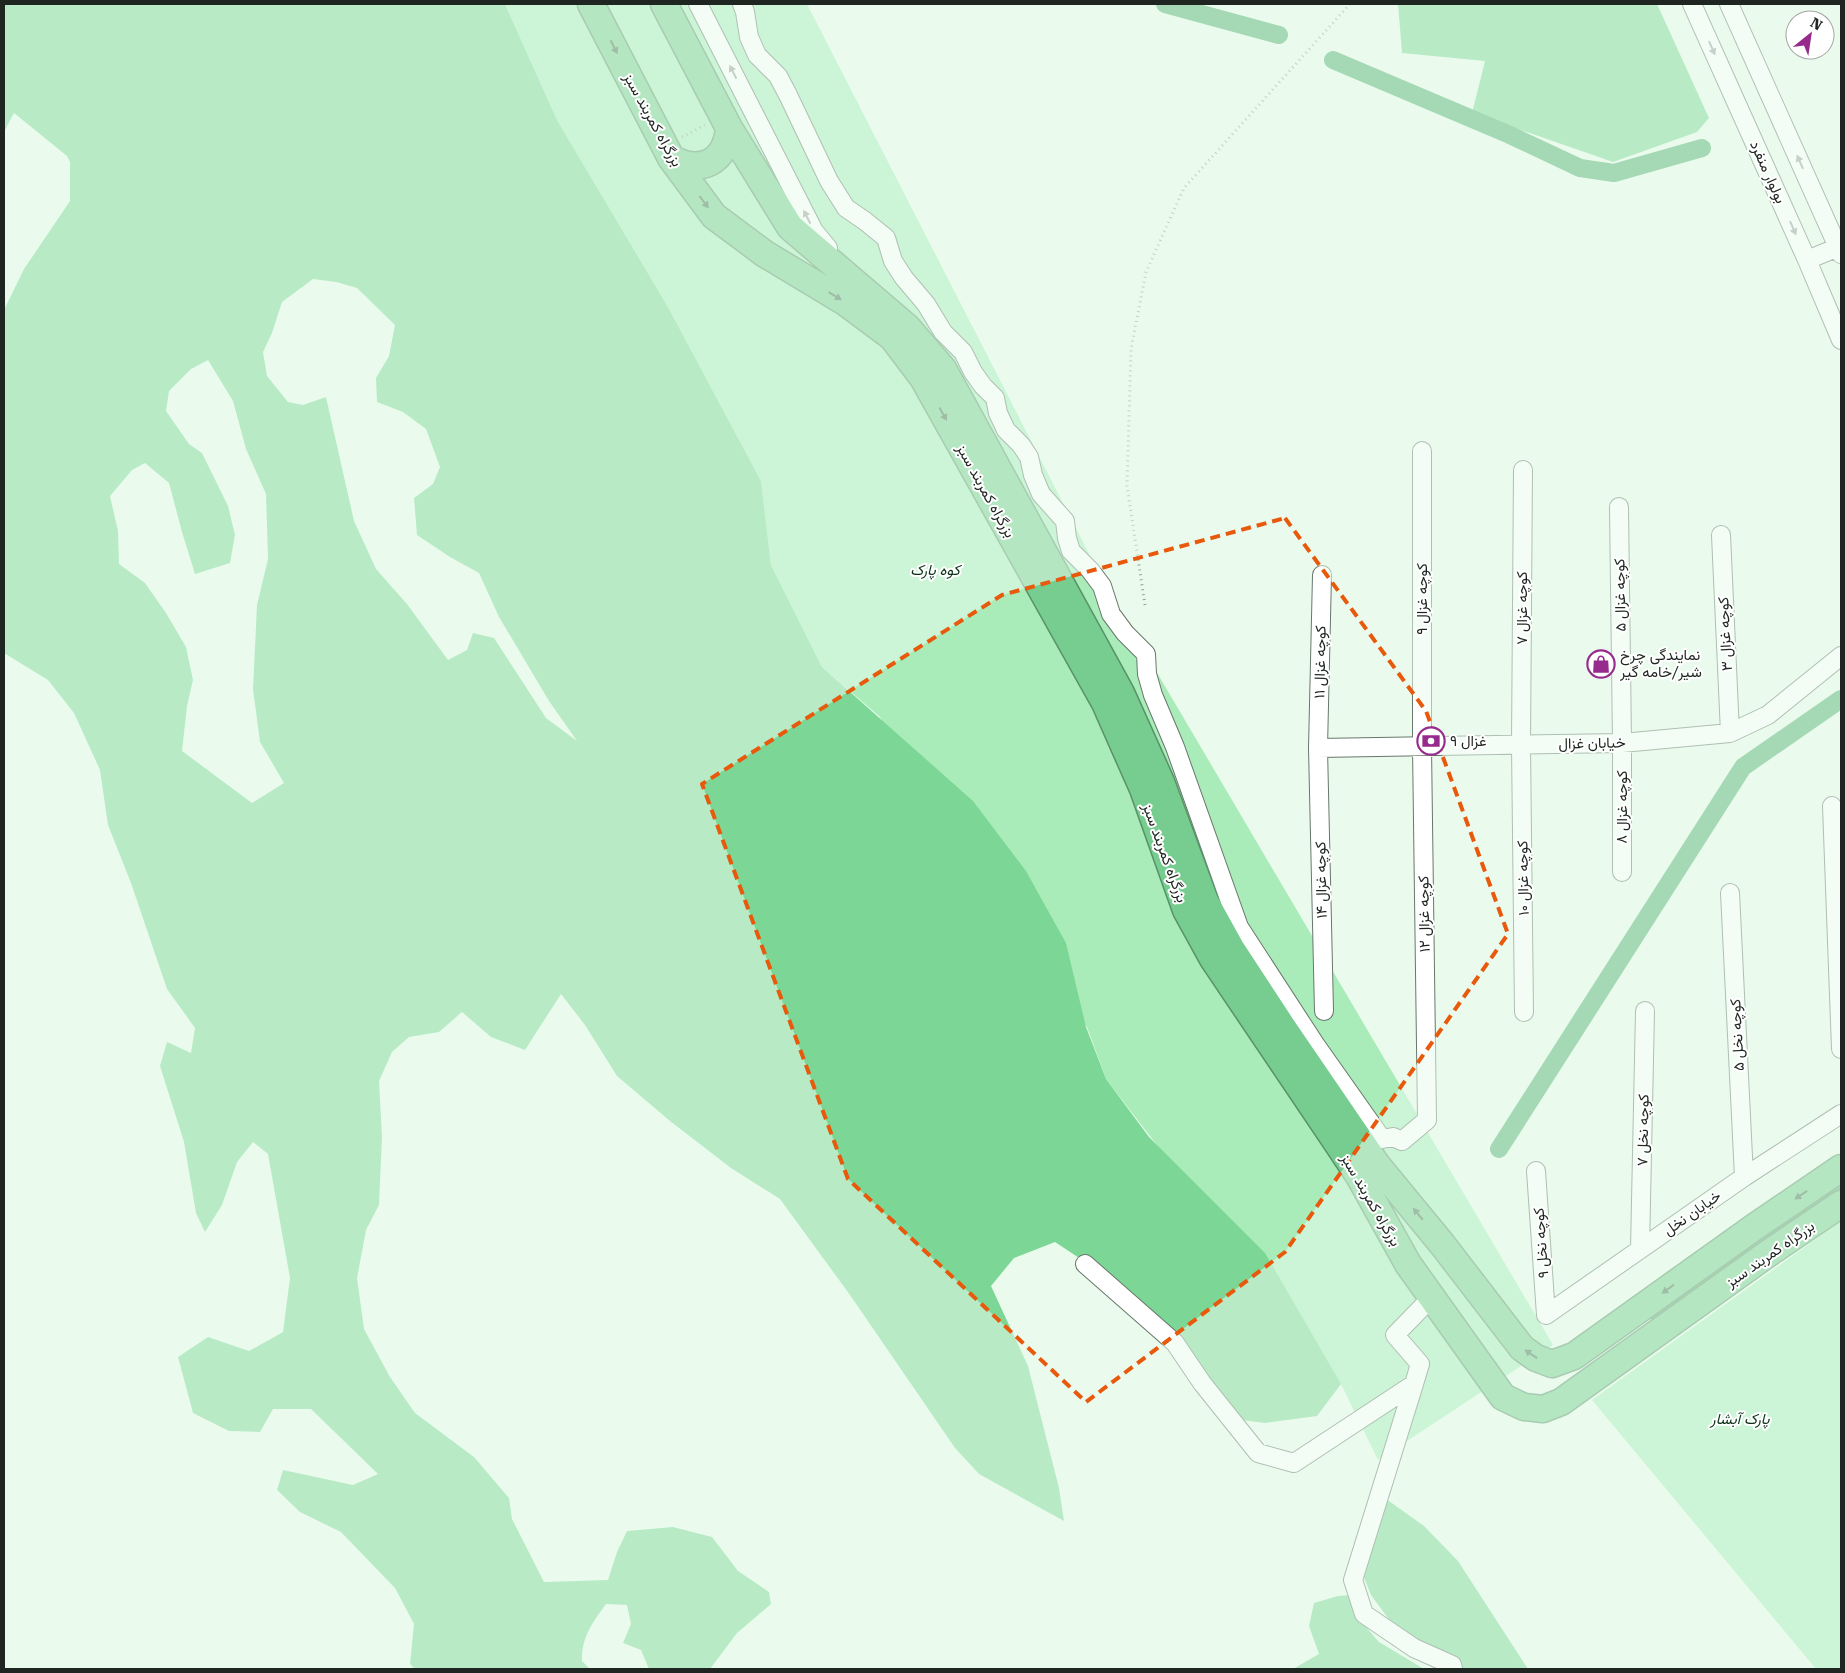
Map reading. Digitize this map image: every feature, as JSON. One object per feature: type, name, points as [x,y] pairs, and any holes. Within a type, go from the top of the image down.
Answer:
[{"type":"highway","name":"بزرگراه کمربند سبز","points":[[591,4],[671,158],[714,216],[765,254],[845,302],[892,337],[923,378],[1104,703],[1143,789],[1186,910],[1213,959],[1359,1176],[1408,1264],[1503,1397],[1524,1407],[1543,1409],[1561,1402],[1766,1255],[1841,1204]]},
{"type":"highway","name":"بزرگراه کمربند سبز","points":[[664,4],[729,128],[790,227],[907,327],[942,369],[1121,693],[1161,782],[1205,901],[1227,940],[1356,1136],[1522,1348],[1536,1358],[1552,1364],[1574,1356],[1841,1168]]},
{"type":"highway","points":[[671,158],[683,165],[697,166],[710,162],[721,154],[728,141],[729,128]]},
{"type":"highway","points":[[1408,1264],[1412,1251],[1420,1244],[1432,1242],[1442,1244]]},
{"type":"street","points":[[698,4],[814,231],[856,284]]},
{"type":"street","name":"کوچه غزال ۱۲","points":[[742,4],[746,12],[749,37],[757,55],[778,76],[829,181],[846,208],[865,220],[886,238],[893,261],[904,278],[926,304],[943,332],[963,352],[973,372],[995,398],[998,412],[1006,430],[1021,445],[1029,457],[1033,475],[1041,494],[1065,521],[1071,551],[1102,586],[1111,614],[1125,633],[1146,654],[1147,674],[1153,695],[1175,747],[1239,927],[1315,1044],[1382,1139],[1392,1137],[1402,1141],[1427,1120],[1422,747]]},
{"type":"street","name":"بولوار منفرد","points":[[1692,4],[1808,260],[1841,340]]},
{"type":"street","points":[[1729,4],[1840,249],[1808,260]]},
{"type":"street","name":"کوچه غزال ۹","points":[[1422,451],[1422,747]]},
{"type":"street","name":"کوچه غزال ۷","points":[[1521,745],[1523,470]]},
{"type":"street","name":"کوچه غزال ۵","points":[[1619,507],[1622,743]]},
{"type":"street","name":"کوچه غزال ۳","points":[[1721,535],[1730,733]]},
{"type":"street","name":"کوچه غزال ۱۱","points":[[1318,748],[1322,575]]},
{"type":"street","name":"خیابان غزال","points":[[1318,748],[1622,743],[1730,733],[1768,715],[1841,656]]},
{"type":"street","name":"کوچه غزال ۸","points":[[1622,743],[1622,872]]},
{"type":"street","name":"کوچه غزال ۱۰","points":[[1521,745],[1524,1012]]},
{"type":"street","name":"کوچه غزال ۱۴","points":[[1318,748],[1324,1011]]},
{"type":"street","points":[[1832,806],[1841,1049]]},
{"type":"street","name":"کوچه نخل ۵","points":[[1730,893],[1744,1177]]},
{"type":"street","name":"کوچه نخل ۷","points":[[1640,1249],[1645,1011]]},
{"type":"street","name":"خیابان نخل","points":[[1546,1315],[1744,1177],[1841,1114]]},
{"type":"street","name":"کوچه نخل ۹","points":[[1536,1171],[1546,1315]]},
{"type":"street","points":[[1085,1264],[1175,1343],[1202,1383],[1258,1453],[1294,1463],[1414,1384]]},
{"type":"street","points":[[1432,1297],[1395,1335],[1420,1364],[1353,1580],[1364,1614],[1414,1648],[1452,1665],[1453,1669]]},
{"type":"path","points":[[1145,605],[1127,486],[1131,349],[1146,272],[1184,188],[1350,4]]},
{"type":"highlighted area","points":[[1285,518],[1426,711],[1508,934],[1285,1252],[1086,1402],[848,1179],[702,784],[1002,595]]},
{"type":"green space","points":[[4,4],[505,4],[557,120],[668,307],[761,481],[771,565],[822,667],[973,801],[1026,871],[1066,943],[1086,1027],[1106,1079],[1149,1137],[1265,1253],[1341,1384],[1317,1416],[1265,1423],[1227,1418],[1123,1287],[1055,1242],[1014,1258],[991,1286],[1028,1366],[1059,1488],[1064,1521],[979,1474],[955,1448],[850,1295],[780,1199],[731,1168],[670,1121],[617,1076],[585,1025],[561,994],[525,1050],[491,1037],[462,1012],[439,1032],[409,1037],[392,1052],[379,1081],[382,1137],[379,1205],[366,1230],[357,1278],[364,1329],[390,1377],[415,1413],[474,1457],[509,1498],[512,1519],[544,1582],[608,1580],[617,1552],[627,1531],[673,1527],[712,1537],[738,1571],[769,1592],[771,1604],[737,1633],[710,1669],[649,1669],[641,1650],[623,1643],[631,1624],[627,1605],[606,1604],[592,1624],[582,1653],[582,1661],[590,1669],[415,1669],[410,1664],[414,1624],[395,1588],[341,1532],[300,1512],[277,1490],[283,1470],[353,1485],[378,1474],[311,1409],[273,1409],[260,1432],[229,1431],[193,1413],[178,1357],[208,1337],[249,1351],[283,1332],[290,1278],[268,1154],[253,1142],[237,1162],[222,1205],[205,1232],[196,1213],[184,1142],[160,1066],[167,1042],[191,1053],[195,1028],[167,989],[131,883],[108,825],[100,770],[74,713],[48,680],[4,653],[4,310],[24,269],[70,201],[70,162],[67,156],[14,113],[4,132]],"holes":[[[313,279],[336,282],[357,288],[395,325],[389,356],[376,378],[377,402],[403,412],[426,429],[440,467],[433,484],[414,498],[417,535],[450,557],[479,573],[499,617],[549,701],[577,741],[546,718],[494,638],[473,633],[467,650],[448,660],[407,604],[376,569],[354,521],[326,397],[303,405],[288,402],[267,376],[263,352],[272,333],[282,302]],[[208,360],[233,401],[246,449],[266,494],[268,559],[257,605],[253,689],[260,742],[284,783],[252,803],[182,751],[187,706],[193,680],[186,647],[145,583],[119,564],[118,531],[110,496],[132,470],[145,463],[169,483],[195,574],[230,563],[235,535],[228,506],[202,453],[189,444],[166,411],[169,391],[191,369]]]},
{"type":"green space","name":"کوه پارک","points":[[505,4],[807,4],[1103,581],[1553,1345],[1378,1460],[1341,1384],[1106,1079],[1087,1027],[879,716],[822,667],[771,565],[761,481],[668,307],[557,120]]},
{"type":"green space","points":[[1398,4],[1657,4],[1709,118],[1697,132],[1613,162],[1472,113],[1485,61],[1402,53]]},
{"type":"green space","name":"پارک آبشار","points":[[1841,1221],[1841,1669],[1816,1669],[1592,1400]]},
{"type":"green space","points":[[1382,1496],[1424,1526],[1458,1561],[1528,1669],[1444,1669],[1396,1629],[1371,1595],[1361,1570]]},
{"type":"green space","points":[[1352,1595],[1366,1627],[1379,1642],[1424,1669],[1293,1669],[1319,1654],[1309,1626],[1314,1603],[1338,1596]]},
{"type":"waterway","points":[[1165,4],[1279,35]]},
{"type":"waterway","points":[[1333,60],[1510,135],[1580,168],[1614,173],[1702,148]]},
{"type":"waterway","points":[[1499,1149],[1743,767],[1841,699]]},
{"type":"waterway","points":[[1658,1314],[1841,1185]]},
{"type":"place","name":"نمایندگی چرخ شیر/خامه گیر","points":[[1601,664]]},
{"type":"place","name":"غزال ۹","points":[[1431,741]]}]
